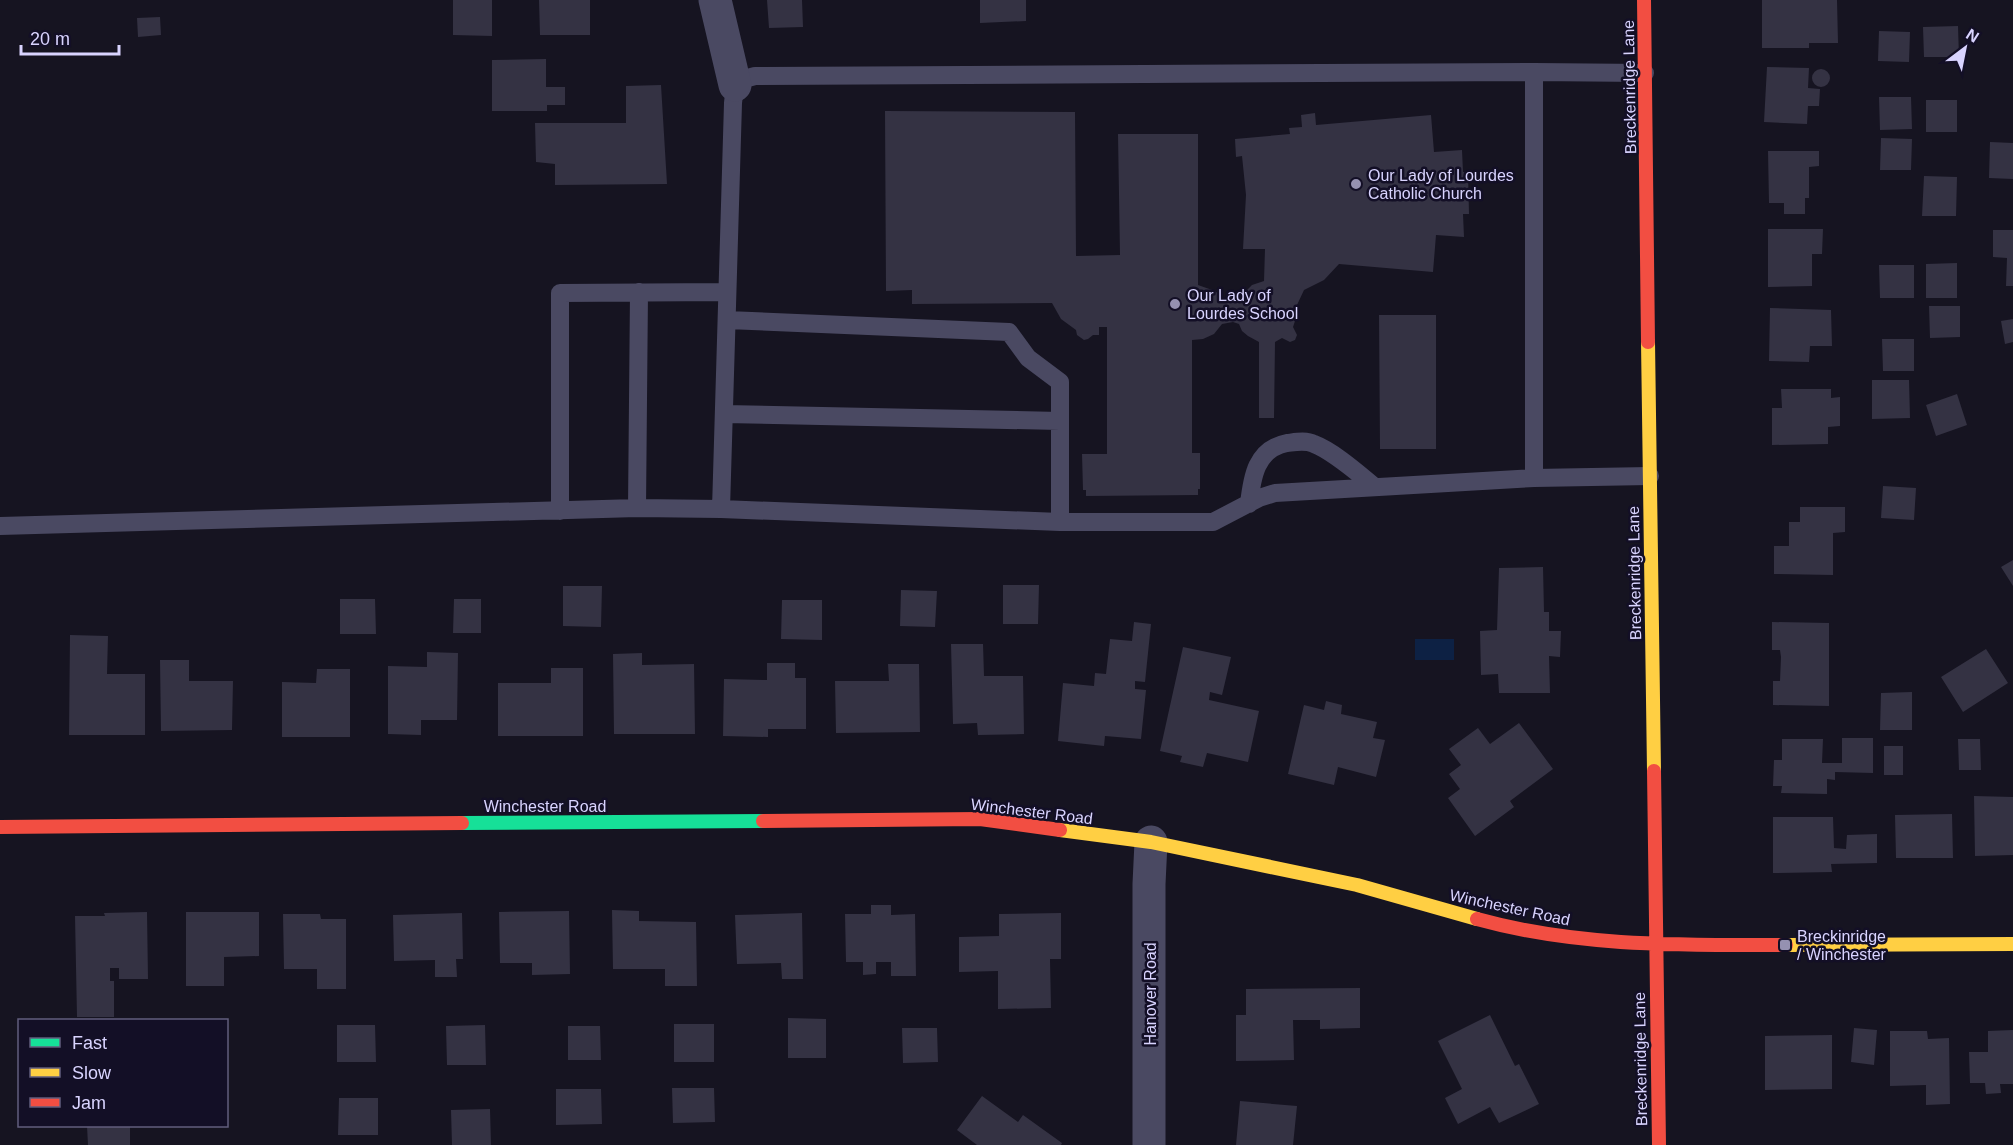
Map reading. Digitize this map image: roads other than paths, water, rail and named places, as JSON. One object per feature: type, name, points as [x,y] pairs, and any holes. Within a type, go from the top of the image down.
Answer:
[{"type":"street","points":[[715,0],[735,85]]},
{"type":"street","name":"Breckenridge Lane","points":[[1644,0],[1659,1145]]},
{"type":"street","name":"Winchester Road","points":[[0,827],[980,819],[1151,842],[1357,885],[1489,922],[1565,937],[1655,945],[2013,944]]},
{"type":"street","name":"Hanover Road","points":[[1149,1145],[1151,842]]},
{"type":"lane","points":[[1534,72],[1534,478]]},
{"type":"lane","points":[[721,509],[733,103],[735,85],[744,79],[755,76],[1645,73]]},
{"type":"lane","points":[[637,508],[639,292]]},
{"type":"lane","points":[[560,511],[560,293],[727,292]]},
{"type":"lane","points":[[727,320],[1009,332],[1028,358],[1059,382],[1060,522]]},
{"type":"lane","points":[[724,414],[1060,421]]},
{"type":"lane","points":[[1248,504],[1251,481],[1264,453],[1279,445],[1299,441],[1314,444],[1375,487]]},
{"type":"lane","points":[[0,526],[637,508],[1060,522],[1212,522],[1275,493],[1534,478],[1650,476]]},
{"type":"water","points":[[1415,639],[1454,639],[1454,660],[1415,660]]},
{"type":"place","name":"Our Lady of Lourdes Catholic Church","points":[[1356,184]]},
{"type":"place","name":"Our Lady of Lourdes School","points":[[1175,304]]},
{"type":"place","name":"Breckinridge / Winchester","points":[[1785,945]]}]
